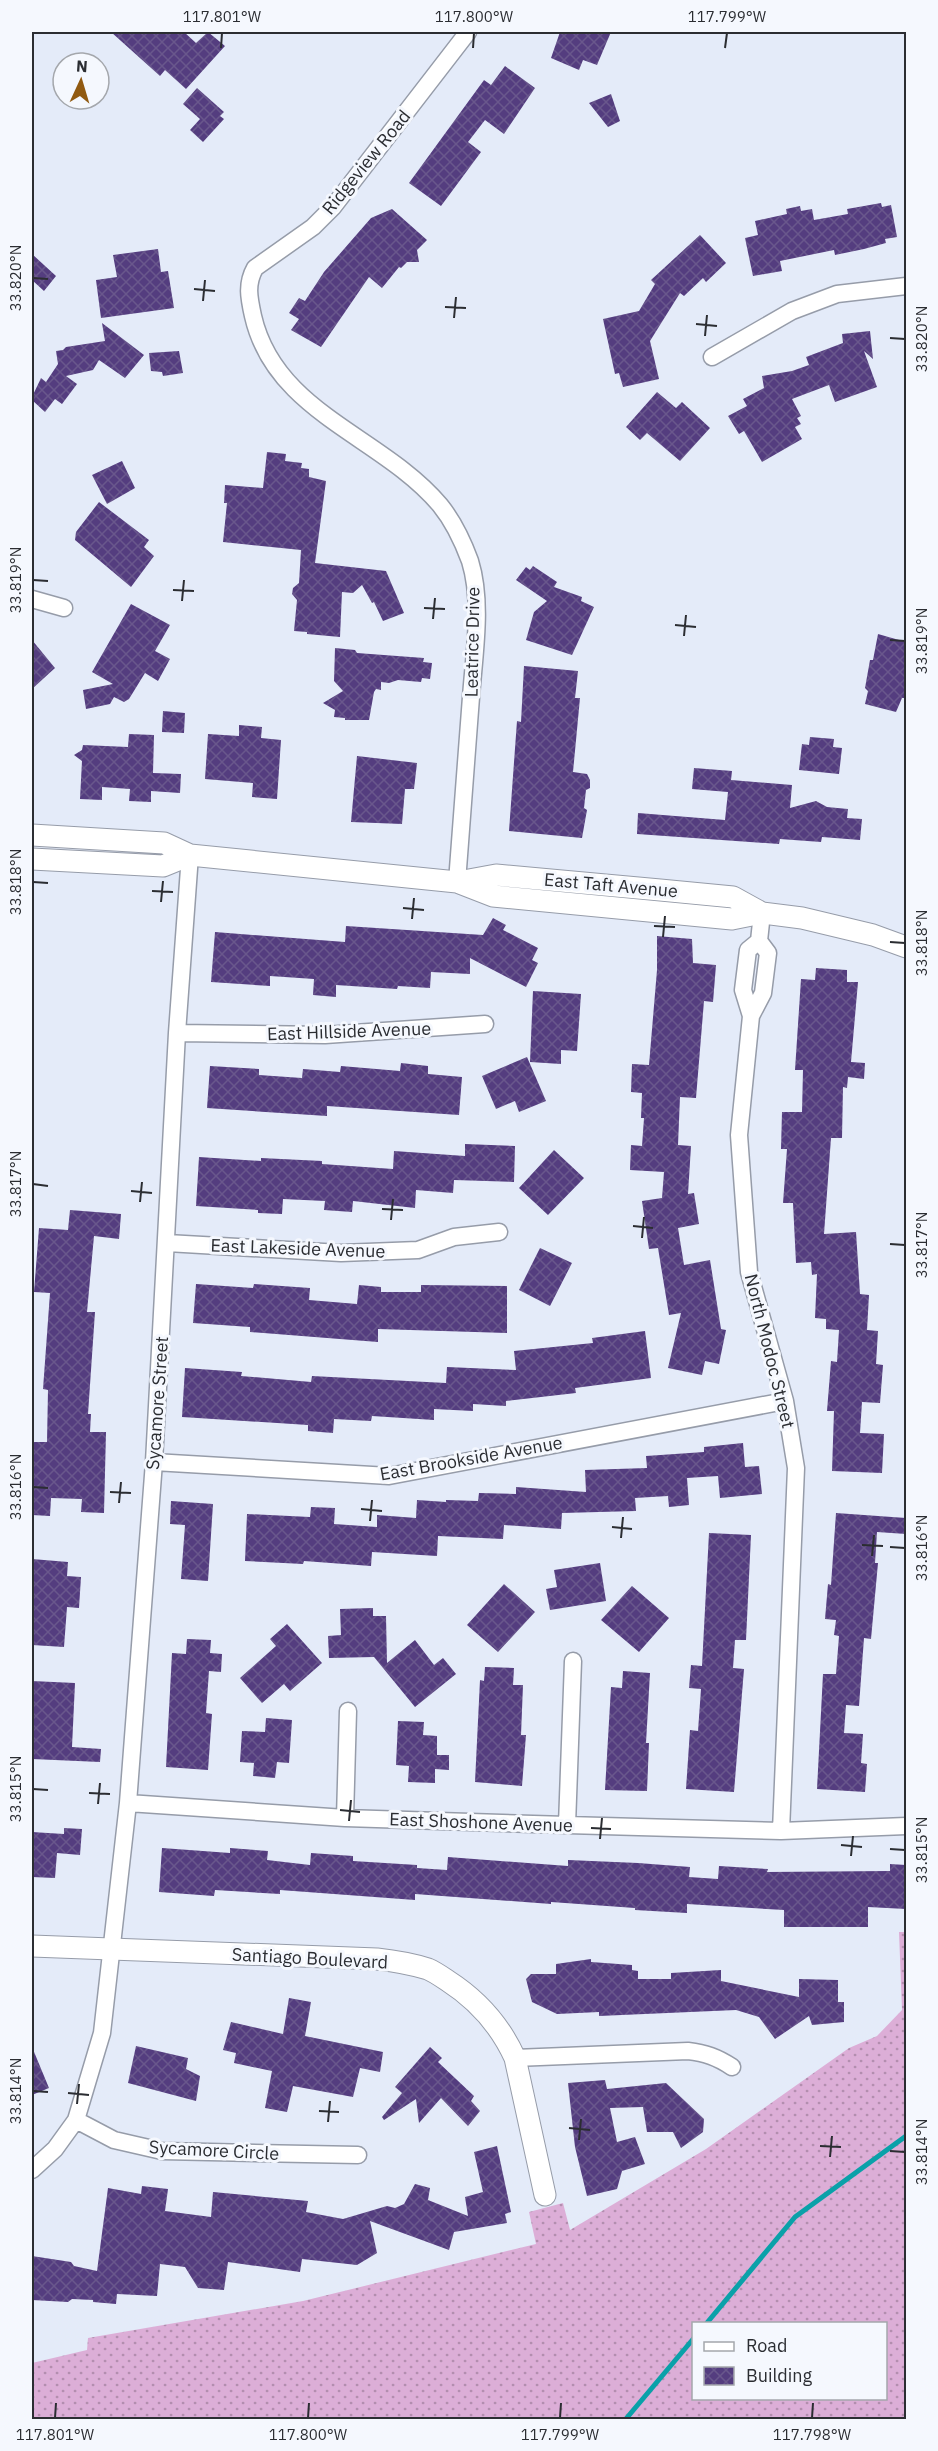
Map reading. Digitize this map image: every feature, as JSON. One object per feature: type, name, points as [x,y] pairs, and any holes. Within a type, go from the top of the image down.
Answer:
[{"type":"street","name":"Ridgeview Road","points":[[249,277],[255,268],[312,227],[333,207],[468,32]]},
{"type":"street","name":"Leatrice Drive","points":[[249,277],[248,287],[254,321],[280,375],[305,400],[426,492],[440,506],[456,529],[470,562],[476,594],[475,644],[457,882]]},
{"type":"street","points":[[712,357],[792,311],[837,294],[906,286]]},
{"type":"street","points":[[32,598],[64,608]]},
{"type":"street","name":"East Taft Avenue","points":[[32,835],[164,843],[190,855],[457,882],[494,896],[732,919],[762,913],[828,923],[906,947]]},
{"type":"street","name":"East Taft Avenue","points":[[32,859],[163,866],[190,855]]},
{"type":"street","name":"Sycamore Street","points":[[112,1949],[128,1803],[153,1462],[177,1033],[190,855]]},
{"type":"street","name":"North Modoc Street","points":[[762,913],[759,941],[768,953],[763,993],[751,1016],[739,1135],[749,1272],[786,1401],[796,1468],[781,1831]]},
{"type":"street","name":"East Hillside Avenue","points":[[177,1033],[325,1035],[485,1024]]},
{"type":"street","name":"East Lakeside Avenue","points":[[167,1243],[341,1253],[418,1250],[454,1238],[499,1232]]},
{"type":"street","name":"East Brookside Avenue","points":[[153,1462],[388,1476],[786,1401]]},
{"type":"street","points":[[567,1825],[573,1662]]},
{"type":"street","points":[[345,1818],[348,1711]]},
{"type":"street","name":"East Shoshone Avenue","points":[[128,1803],[345,1818],[567,1825],[781,1831],[906,1826]]},
{"type":"street","name":"Santiago Boulevard","points":[[32,1946],[378,1959],[431,1970],[476,2001],[494,2020],[515,2058],[545,2195]]},
{"type":"street","points":[[32,2170],[55,2149],[76,2120],[102,2033],[112,1949]]},
{"type":"street","points":[[515,2058],[688,2051],[705,2053],[732,2067]]},
{"type":"street","name":"Sycamore Circle","points":[[76,2120],[114,2140],[162,2151],[358,2155]]},
{"type":"shaded area","points":[[899,1932],[906,1932],[906,2419],[32,2419],[32,2363],[87,2350],[88,2338],[303,2301],[536,2244],[529,2212],[563,2203],[570,2230],[706,2149],[849,2048],[877,2036],[902,2010]]},
{"type":"building","points":[[111,32],[184,32],[196,43],[208,32],[225,46],[186,89],[165,70],[160,76]]},
{"type":"building","points":[[560,32],[611,32],[597,65],[583,60],[579,70],[551,58]]},
{"type":"building","points":[[505,66],[535,88],[504,134],[485,120],[468,142],[481,152],[441,206],[409,183],[484,80],[491,85]]},
{"type":"building","points":[[197,88],[224,112],[220,116],[224,119],[203,142],[190,130],[200,119],[183,104]]},
{"type":"building","points":[[611,94],[620,121],[608,127],[589,103]]},
{"type":"building","points":[[881,203],[882,207],[891,205],[897,237],[885,239],[886,243],[835,255],[834,250],[780,261],[782,271],[753,276],[745,238],[758,235],[755,221],[787,214],[786,209],[800,206],[801,211],[812,209],[814,220],[848,214],[847,209]]},
{"type":"building","points":[[392,209],[427,240],[417,250],[419,262],[407,262],[401,268],[399,267],[382,288],[369,277],[321,347],[291,330],[299,319],[289,313],[299,298],[305,301],[324,272],[371,218]]},
{"type":"building","points":[[700,235],[726,263],[706,282],[703,278],[684,296],[680,293],[650,341],[659,379],[623,387],[619,373],[615,374],[603,319],[639,311],[655,284],[651,280]]},
{"type":"building","points":[[158,249],[161,272],[168,271],[174,308],[101,318],[96,280],[117,277],[113,255]]},
{"type":"building","points":[[32,254],[56,276],[44,291],[32,280]]},
{"type":"building","points":[[102,323],[144,355],[125,378],[99,360],[93,370],[66,376],[77,384],[62,404],[55,399],[45,412],[32,400],[32,397],[41,378],[46,382],[58,364],[56,351],[66,347],[105,341]]},
{"type":"building","points":[[870,331],[873,359],[864,351],[877,387],[835,402],[829,385],[792,399],[801,416],[797,418],[801,424],[795,427],[802,439],[762,462],[744,431],[739,434],[728,416],[747,406],[743,399],[764,388],[762,376],[792,371],[809,365],[806,357],[843,343],[842,334]]},
{"type":"building","points":[[179,351],[183,373],[163,376],[162,372],[151,371],[149,353]]},
{"type":"building","points":[[657,392],[676,408],[682,402],[710,428],[680,461],[647,433],[640,440],[626,427]]},
{"type":"building","points":[[267,452],[286,454],[285,461],[302,463],[301,468],[309,469],[309,477],[326,481],[315,563],[386,571],[404,613],[383,621],[362,585],[353,593],[342,592],[340,637],[294,631],[297,600],[292,594],[293,588],[299,583],[301,550],[223,542],[227,503],[224,503],[225,485],[263,488]]},
{"type":"building","points":[[122,461],[135,488],[107,504],[92,475]]},
{"type":"building","points":[[99,502],[149,540],[144,547],[154,556],[131,587],[75,540],[76,532]]},
{"type":"building","points":[[533,566],[557,582],[554,587],[582,597],[581,601],[594,607],[572,655],[526,640],[534,612],[547,601],[516,580],[526,567],[530,570]]},
{"type":"building","points":[[131,604],[170,625],[155,651],[170,659],[158,681],[145,673],[129,699],[124,702],[114,697],[110,704],[86,709],[83,690],[113,684],[92,672]]},
{"type":"building","points":[[878,634],[906,642],[905,698],[902,698],[896,712],[865,704],[868,691],[865,688],[870,660],[873,660]]},
{"type":"building","points":[[32,640],[55,668],[32,689]]},
{"type":"building","points":[[335,648],[355,650],[357,653],[424,658],[423,662],[432,663],[430,679],[422,678],[421,682],[398,680],[389,683],[381,682],[381,690],[376,689],[374,692],[369,720],[345,720],[345,718],[334,717],[335,710],[323,703],[343,691],[334,681]]},
{"type":"building","points":[[524,666],[578,671],[575,698],[580,698],[573,772],[587,774],[590,780],[590,788],[586,790],[584,808],[587,810],[582,838],[509,831],[517,721],[521,722]]},
{"type":"building","points":[[163,711],[185,713],[184,733],[162,732]]},
{"type":"building","points":[[239,725],[262,727],[261,738],[281,740],[277,799],[252,797],[253,783],[205,779],[208,734],[239,736]]},
{"type":"building","points":[[129,734],[154,735],[153,773],[181,774],[180,793],[151,791],[151,802],[129,801],[130,789],[102,787],[102,800],[80,799],[82,761],[74,755],[82,750],[83,745],[128,747]]},
{"type":"building","points":[[810,737],[834,739],[833,747],[842,748],[839,774],[799,770],[802,744],[809,745]]},
{"type":"building","points":[[357,756],[417,763],[414,789],[405,789],[402,824],[351,822]]},
{"type":"building","points":[[694,768],[732,771],[731,780],[792,785],[790,808],[816,801],[827,807],[848,809],[847,818],[862,819],[860,840],[822,837],[821,842],[780,839],[779,844],[637,834],[638,813],[725,820],[728,792],[692,789]]},
{"type":"building","points":[[493,918],[506,925],[503,930],[538,948],[532,960],[538,963],[526,987],[470,958],[470,974],[431,972],[430,988],[398,986],[397,989],[336,985],[336,997],[313,995],[314,979],[270,976],[270,986],[211,982],[215,932],[345,942],[346,926],[483,935]]},
{"type":"building","points":[[657,936],[692,939],[693,963],[716,965],[713,1002],[704,1001],[696,1098],[680,1097],[678,1145],[691,1146],[688,1194],[694,1193],[699,1224],[678,1228],[684,1265],[710,1260],[721,1329],[726,1330],[719,1364],[705,1361],[702,1375],[668,1368],[681,1313],[669,1315],[658,1248],[649,1249],[642,1201],[662,1198],[664,1172],[630,1170],[631,1145],[642,1146],[644,1118],[641,1118],[642,1093],[631,1092],[632,1064],[649,1065],[657,970]]},
{"type":"building","points":[[816,968],[847,970],[847,982],[858,982],[851,1062],[865,1063],[864,1079],[848,1077],[847,1088],[843,1087],[842,1138],[831,1138],[824,1234],[856,1232],[860,1294],[869,1295],[867,1330],[878,1331],[876,1364],[883,1365],[880,1403],[862,1402],[860,1433],[884,1434],[882,1473],[832,1471],[834,1411],[827,1411],[831,1361],[837,1362],[839,1330],[826,1329],[826,1319],[815,1318],[817,1274],[812,1275],[811,1262],[796,1263],[793,1203],[783,1203],[787,1149],[781,1149],[782,1112],[802,1112],[803,1070],[795,1070],[801,979],[815,980]]},
{"type":"building","points":[[533,991],[581,994],[577,1051],[561,1050],[561,1064],[530,1062]]},
{"type":"building","points":[[527,1057],[546,1101],[519,1112],[515,1101],[496,1109],[482,1076]]},
{"type":"building","points":[[401,1063],[428,1066],[428,1074],[462,1077],[459,1115],[327,1106],[327,1116],[207,1108],[210,1066],[259,1069],[259,1075],[302,1078],[303,1069],[340,1072],[341,1066],[400,1071]]},
{"type":"building","points":[[465,1144],[515,1146],[514,1182],[454,1180],[453,1193],[416,1190],[415,1208],[353,1201],[352,1212],[324,1210],[325,1201],[283,1199],[282,1214],[196,1206],[199,1157],[261,1161],[261,1158],[322,1161],[322,1164],[393,1169],[394,1151],[465,1156]]},
{"type":"building","points":[[554,1150],[584,1178],[548,1215],[519,1188]]},
{"type":"building","points":[[70,1210],[121,1214],[119,1239],[94,1236],[87,1312],[95,1312],[88,1414],[91,1414],[90,1432],[106,1432],[104,1513],[81,1512],[82,1499],[51,1498],[50,1516],[32,1515],[32,1442],[47,1442],[48,1390],[43,1389],[50,1293],[34,1292],[39,1228],[68,1230]]},
{"type":"building","points":[[540,1248],[572,1263],[550,1306],[519,1290]]},
{"type":"building","points":[[196,1284],[253,1288],[254,1284],[310,1288],[309,1300],[357,1304],[359,1285],[381,1287],[381,1292],[421,1292],[421,1285],[507,1286],[507,1333],[378,1329],[378,1342],[250,1332],[250,1327],[193,1323]]},
{"type":"building","points":[[645,1331],[651,1378],[575,1388],[576,1393],[506,1401],[506,1406],[473,1404],[473,1411],[434,1409],[434,1420],[372,1416],[371,1421],[334,1419],[333,1433],[308,1431],[308,1425],[182,1417],[185,1368],[242,1372],[241,1376],[311,1382],[312,1376],[446,1383],[447,1367],[516,1370],[514,1351],[593,1343],[592,1338]]},
{"type":"building","points":[[743,1443],[745,1467],[759,1466],[762,1494],[720,1498],[718,1476],[687,1478],[689,1505],[669,1507],[668,1496],[635,1498],[636,1511],[562,1513],[561,1529],[504,1525],[503,1539],[438,1536],[437,1556],[372,1552],[371,1566],[304,1561],[303,1564],[245,1561],[247,1514],[310,1517],[311,1507],[335,1508],[334,1524],[377,1527],[377,1515],[416,1518],[417,1500],[478,1501],[479,1493],[516,1494],[516,1487],[586,1492],[585,1470],[647,1468],[646,1456],[704,1452],[704,1447]]},
{"type":"building","points":[[171,1501],[213,1504],[208,1581],[181,1579],[185,1525],[170,1524]]},
{"type":"building","points":[[836,1513],[906,1518],[906,1534],[877,1532],[875,1563],[878,1563],[871,1639],[864,1638],[859,1706],[846,1705],[844,1733],[863,1734],[861,1763],[867,1764],[865,1792],[817,1789],[823,1674],[836,1674],[839,1636],[834,1635],[836,1620],[825,1619],[828,1584],[831,1585]]},
{"type":"building","points":[[709,1533],[751,1535],[746,1640],[735,1640],[733,1668],[744,1669],[734,1792],[686,1789],[690,1730],[698,1731],[701,1689],[689,1688],[691,1665],[702,1666]]},
{"type":"building","points":[[32,1559],[68,1562],[67,1576],[81,1577],[79,1608],[67,1607],[64,1647],[32,1645]]},
{"type":"building","points":[[600,1563],[606,1601],[550,1610],[546,1589],[557,1587],[554,1570]]},
{"type":"building","points":[[504,1584],[535,1612],[498,1652],[467,1625]]},
{"type":"building","points":[[632,1586],[669,1618],[639,1652],[601,1620]]},
{"type":"building","points":[[373,1608],[373,1616],[386,1616],[387,1663],[415,1640],[434,1665],[443,1658],[456,1674],[415,1707],[374,1657],[329,1658],[328,1636],[341,1635],[340,1609]]},
{"type":"building","points":[[287,1624],[322,1663],[290,1691],[284,1684],[262,1703],[240,1678],[276,1646],[270,1639]]},
{"type":"building","points":[[187,1639],[211,1640],[210,1653],[222,1654],[221,1672],[209,1671],[206,1713],[212,1714],[208,1770],[166,1767],[172,1653],[186,1654]]},
{"type":"building","points":[[485,1667],[514,1668],[513,1685],[523,1685],[521,1735],[526,1735],[522,1786],[475,1782],[480,1680],[484,1681]]},
{"type":"building","points":[[623,1671],[650,1673],[646,1743],[649,1743],[647,1791],[605,1790],[611,1687],[622,1688]]},
{"type":"building","points":[[32,1681],[75,1683],[72,1747],[101,1749],[100,1762],[32,1759]]},
{"type":"building","points":[[266,1718],[292,1720],[289,1763],[277,1762],[275,1778],[253,1776],[254,1763],[240,1762],[242,1731],[265,1732]]},
{"type":"building","points":[[398,1721],[424,1722],[423,1735],[437,1736],[437,1755],[449,1755],[449,1770],[435,1769],[435,1783],[408,1782],[409,1766],[396,1765]]},
{"type":"building","points":[[64,1828],[82,1829],[80,1855],[57,1853],[55,1878],[32,1877],[32,1832],[64,1834]]},
{"type":"building","points":[[162,1848],[230,1853],[230,1848],[268,1851],[267,1860],[310,1865],[311,1853],[353,1856],[353,1861],[417,1865],[417,1868],[447,1870],[448,1857],[568,1866],[568,1860],[638,1863],[690,1867],[689,1877],[718,1879],[719,1866],[768,1869],[767,1872],[890,1871],[890,1864],[906,1865],[906,1909],[868,1907],[868,1927],[784,1927],[784,1910],[687,1904],[687,1913],[415,1894],[415,1900],[280,1890],[280,1894],[215,1890],[214,1896],[159,1892]]},
{"type":"building","points":[[591,1959],[591,1962],[632,1965],[632,1970],[638,1971],[638,1979],[671,1979],[671,1973],[721,1970],[721,1981],[799,1997],[799,1979],[838,1980],[838,2002],[844,2002],[844,2022],[812,2025],[809,2016],[775,2039],[759,2017],[736,2010],[599,2016],[599,2012],[557,2014],[532,2002],[526,1979],[531,1974],[556,1974],[556,1964]]},
{"type":"building","points":[[289,1998],[311,2002],[305,2036],[383,2052],[380,2072],[360,2068],[353,2097],[293,2086],[287,2112],[265,2108],[272,2071],[234,2063],[236,2053],[223,2050],[231,2022],[283,2034]]},
{"type":"building","points":[[136,2046],[188,2058],[186,2069],[200,2076],[196,2101],[128,2083]]},
{"type":"building","points":[[32,2047],[49,2088],[32,2095]]},
{"type":"building","points":[[430,2047],[442,2058],[438,2062],[474,2096],[471,2101],[480,2111],[468,2126],[441,2098],[419,2123],[416,2099],[384,2120],[382,2117],[402,2093],[395,2087]]},
{"type":"building","points":[[605,2080],[607,2089],[666,2083],[704,2119],[703,2132],[681,2148],[673,2132],[647,2132],[643,2107],[610,2108],[617,2142],[635,2137],[645,2164],[622,2171],[617,2189],[587,2196],[575,2147],[568,2083]]},
{"type":"building","points":[[497,2146],[511,2212],[505,2214],[507,2223],[454,2232],[449,2250],[370,2221],[377,2253],[357,2265],[302,2259],[300,2272],[228,2262],[224,2290],[198,2288],[185,2267],[160,2264],[157,2296],[117,2294],[116,2304],[72,2299],[68,2302],[32,2300],[32,2256],[71,2262],[74,2266],[97,2271],[108,2188],[141,2194],[142,2186],[168,2189],[165,2211],[211,2217],[213,2192],[308,2201],[306,2212],[343,2219],[387,2206],[395,2208],[404,2204],[415,2184],[430,2188],[428,2200],[468,2216],[465,2197],[483,2192],[474,2152]]},
{"type":"waterway","points":[[708,2322],[795,2217],[906,2136]]},
{"type":"waterway","points":[[625,2420],[692,2340]]}]
